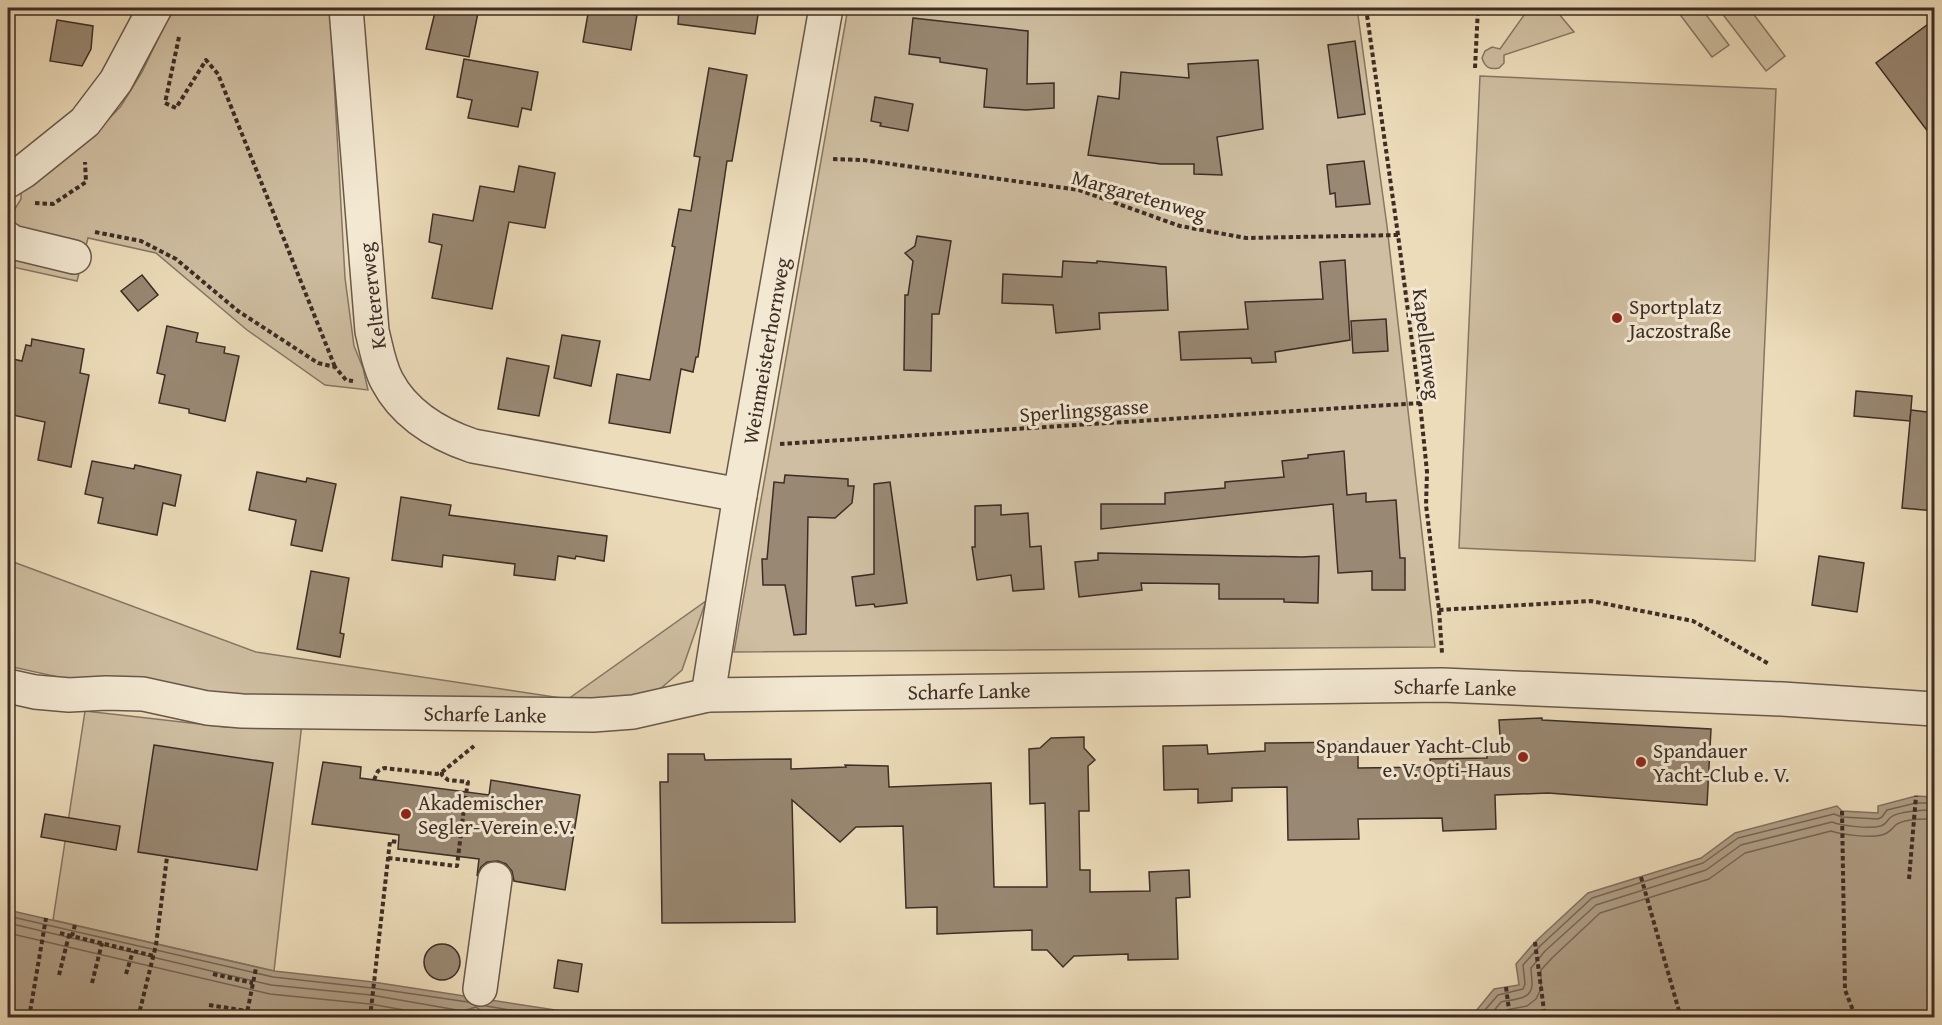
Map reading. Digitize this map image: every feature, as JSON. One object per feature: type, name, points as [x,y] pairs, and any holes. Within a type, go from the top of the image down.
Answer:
[{"type":"street","points":[[8,181],[85,122],[116,81],[155,8]]},
{"type":"street","name":"Keltererweg","points":[[346,8],[372,332],[386,380],[402,402],[415,417],[452,439],[473,447],[740,495]]},
{"type":"street","name":"Weinmeisterhornweg","points":[[708,695],[740,495],[826,8]]},
{"type":"street","points":[[8,239],[12,242],[79,243]]},
{"type":"street","name":"Scharfe Lanke","points":[[8,686],[35,692],[69,695],[143,694],[207,708],[242,711],[593,715],[633,712],[708,695],[1442,685],[1771,698],[1935,709]]},
{"type":"street","points":[[480,989],[495,879]]},
{"type":"path","name":"Kapellenweg","points":[[1366,8],[1420,403],[1427,472],[1426,506],[1438,610],[1442,685]]},
{"type":"path","points":[[1475,68],[1478,8]]},
{"type":"path","points":[[180,31],[165,103],[176,108],[206,60],[218,74],[335,367]]},
{"type":"path","name":"Margaretenweg","points":[[800,158],[863,160],[1079,190],[1180,226],[1246,238],[1398,235]]},
{"type":"path","points":[[79,243],[141,241],[176,259],[237,311],[318,363]]},
{"type":"path","name":"Sperlingsgasse","points":[[749,444],[786,444],[1420,403]]},
{"type":"path","points":[[1438,610],[1591,601],[1693,621],[1775,668]]},
{"type":"path","points":[[374,780],[378,771],[384,768],[430,774],[442,772],[472,748]]},
{"type":"path","points":[[388,858],[457,866],[463,800],[468,782],[448,780],[442,776],[442,772]]},
{"type":"path","points":[[1909,879],[1916,796]]},
{"type":"path","points":[[1842,811],[1845,990],[1856,1017]]},
{"type":"path","points":[[380,1017],[370,1017],[390,841],[398,842]]},
{"type":"path","points":[[138,1017],[153,956],[167,857]]},
{"type":"path","points":[[1641,877],[1681,1017]]},
{"type":"path","points":[[29,1017],[46,918]]},
{"type":"path","points":[[59,975],[75,925]]},
{"type":"path","points":[[60,933],[153,956]]},
{"type":"path","points":[[1535,942],[1545,1017]]},
{"type":"path","points":[[92,983],[102,944]]},
{"type":"path","points":[[126,974],[133,951]]},
{"type":"path","points":[[246,1017],[256,968]]},
{"type":"path","points":[[213,974],[253,983]]},
{"type":"path","points":[[1506,987],[1510,1017]]},
{"type":"path","points":[[209,1005],[247,1011]]},
{"type":"shaded area","points":[[173,8],[330,8],[345,278],[354,346],[363,368],[368,390],[325,385],[247,330],[156,253],[88,238],[77,281],[8,266],[8,240],[11,229],[8,220],[21,199],[21,188],[100,128],[121,106],[142,72]]},
{"type":"shaded area","points":[[848,8],[1357,8],[1387,226],[1435,647],[734,652]]},
{"type":"shaded area","points":[[1529,8],[1554,8],[1574,32],[1504,55],[1504,63],[1499,68],[1488,67],[1482,58],[1485,51],[1492,47],[1500,49]]},
{"type":"shaded area","points":[[1675,8],[1701,8],[1729,45],[1712,57]]},
{"type":"shaded area","points":[[1718,8],[1749,8],[1785,56],[1766,71]]},
{"type":"shaded area","name":"Sportplatz Jaczostraße","points":[[1480,76],[1776,89],[1755,561],[1459,548]]},
{"type":"shaded area","points":[[8,560],[256,652],[568,699],[706,601],[682,670],[653,695],[591,706],[144,696],[8,666]]},
{"type":"shaded area","points":[[85,711],[226,727],[302,723],[274,971],[53,920]]},
{"type":"water","points":[[1916,796],[1934,797],[1934,1017],[1471,1017],[1494,989],[1519,985],[1516,964],[1535,942],[1588,893],[1701,858],[1735,833],[1837,806],[1842,811],[1878,813],[1878,806]]},
{"type":"water","points":[[8,910],[274,971],[373,982],[601,1017],[8,1018]]},
{"type":"building","points":[[436,8],[479,8],[469,57],[426,49]]},
{"type":"building","points":[[589,8],[637,15],[631,50],[583,42]]},
{"type":"building","points":[[679,8],[759,8],[755,34],[678,24]]},
{"type":"building","points":[[913,18],[1028,31],[1027,84],[1054,83],[1054,108],[1026,110],[984,107],[987,69],[940,62],[940,58],[909,54]]},
{"type":"building","points":[[1935,19],[1935,141],[1876,63]]},
{"type":"building","points":[[57,20],[93,26],[91,49],[82,66],[50,61]]},
{"type":"building","points":[[1355,41],[1365,114],[1338,118],[1328,45]]},
{"type":"building","points":[[464,59],[538,72],[531,110],[522,108],[518,127],[468,118],[472,100],[457,97]]},
{"type":"building","points":[[1258,60],[1263,129],[1217,137],[1222,175],[1194,174],[1194,164],[1161,164],[1088,155],[1098,96],[1119,99],[1121,72],[1189,78],[1188,64]]},
{"type":"building","points":[[709,68],[747,75],[732,161],[727,161],[698,357],[696,357],[693,372],[681,369],[670,433],[609,423],[617,374],[650,380],[675,247],[672,246],[679,209],[691,211],[700,157],[694,156]]},
{"type":"building","points":[[875,97],[913,104],[908,131],[880,126],[881,123],[871,121]]},
{"type":"building","points":[[1364,161],[1370,204],[1336,207],[1335,193],[1330,194],[1327,165]]},
{"type":"building","points":[[519,166],[555,173],[545,228],[509,222],[492,309],[432,298],[442,245],[429,242],[433,214],[473,221],[480,186],[514,192]]},
{"type":"building","points":[[917,236],[951,241],[939,314],[932,314],[931,371],[904,370],[905,295],[908,295],[913,261],[905,253],[915,246]]},
{"type":"building","points":[[1345,260],[1350,340],[1275,352],[1276,362],[1252,363],[1251,358],[1181,360],[1179,332],[1248,329],[1245,302],[1323,299],[1320,262]]},
{"type":"building","points":[[1063,261],[1097,263],[1097,261],[1166,267],[1168,310],[1099,313],[1100,329],[1056,333],[1053,305],[1002,303],[1003,274],[1062,277]]},
{"type":"building","points":[[142,275],[158,295],[138,311],[121,291]]},
{"type":"building","points":[[1386,319],[1388,351],[1353,353],[1351,321]]},
{"type":"building","points":[[167,326],[198,333],[196,342],[225,347],[224,353],[239,356],[225,421],[189,413],[189,409],[159,403],[165,375],[157,373]]},
{"type":"building","points":[[562,335],[600,341],[591,386],[554,378]]},
{"type":"building","points":[[32,339],[84,349],[80,373],[89,375],[71,467],[38,460],[45,422],[8,414],[8,358],[22,361],[26,345],[31,346]]},
{"type":"building","points":[[507,358],[549,366],[539,416],[498,409]]},
{"type":"building","points":[[1856,391],[1912,396],[1910,421],[1854,416]]},
{"type":"building","points":[[1911,410],[1935,413],[1935,511],[1902,508]]},
{"type":"building","points":[[1344,451],[1347,495],[1366,493],[1366,502],[1396,500],[1400,558],[1405,558],[1405,590],[1372,590],[1372,571],[1338,573],[1333,504],[1101,529],[1101,504],[1165,504],[1165,493],[1225,488],[1225,482],[1284,477],[1282,461]]},
{"type":"building","points":[[92,461],[134,469],[135,465],[181,475],[175,506],[163,503],[157,535],[98,523],[103,498],[85,494]]},
{"type":"building","points":[[257,472],[306,482],[307,478],[336,484],[322,551],[291,545],[296,520],[249,510]]},
{"type":"building","points":[[785,475],[848,479],[848,486],[854,486],[852,503],[835,518],[808,517],[806,634],[794,635],[785,585],[763,585],[762,559],[767,559],[774,482],[784,483]]},
{"type":"building","points":[[890,482],[907,603],[875,607],[874,604],[856,606],[852,577],[874,574],[874,484]]},
{"type":"building","points":[[401,497],[451,505],[449,515],[607,536],[604,561],[576,556],[575,559],[558,556],[555,580],[514,575],[515,564],[443,555],[442,567],[392,560]]},
{"type":"building","points":[[1001,505],[1001,515],[1028,513],[1030,547],[1041,546],[1044,589],[1013,591],[1011,575],[977,580],[972,547],[975,547],[975,506]]},
{"type":"building","points":[[1098,553],[1319,556],[1318,603],[1284,602],[1284,599],[1219,599],[1219,584],[1141,583],[1142,590],[1079,597],[1075,562],[1098,560]]},
{"type":"building","points":[[1819,556],[1864,563],[1857,612],[1812,605]]},
{"type":"building","points":[[311,571],[349,578],[340,633],[344,634],[340,657],[297,649]]},
{"type":"building","points":[[1542,718],[1542,720],[1711,729],[1707,805],[1548,793],[1495,795],[1496,829],[1443,831],[1442,818],[1358,819],[1359,839],[1288,840],[1287,787],[1232,788],[1232,801],[1198,803],[1198,789],[1164,790],[1163,746],[1207,745],[1208,754],[1265,751],[1265,743],[1358,742],[1358,768],[1431,767],[1430,759],[1487,758],[1487,753],[1501,753],[1499,720]]},
{"type":"building","points":[[1084,737],[1084,748],[1095,760],[1088,766],[1089,811],[1079,811],[1080,870],[1090,870],[1090,892],[1150,891],[1149,872],[1189,870],[1190,897],[1176,898],[1178,959],[1128,960],[1128,954],[1074,956],[1063,967],[1047,950],[1032,950],[1032,930],[937,934],[937,907],[906,908],[903,826],[856,827],[840,842],[792,800],[795,922],[662,923],[660,782],[668,782],[668,754],[704,754],[705,760],[791,759],[791,769],[846,767],[845,765],[888,766],[889,787],[991,783],[994,887],[1047,887],[1045,803],[1030,804],[1029,749],[1040,748],[1051,738]]},
{"type":"building","points":[[154,745],[273,763],[257,870],[138,852]]},
{"type":"building","points":[[323,762],[361,767],[360,778],[489,795],[491,780],[580,795],[565,890],[514,881],[512,871],[506,864],[498,861],[487,862],[481,867],[477,876],[479,859],[398,849],[399,835],[312,824]]},
{"type":"building","points":[[45,814],[120,826],[116,850],[41,837]]},
{"type":"building","points":[[442,944],[455,949],[460,962],[455,975],[442,980],[429,975],[424,962],[429,949]]},
{"type":"building","points":[[558,960],[582,964],[578,992],[554,988]]},
{"type":"place","name":"Sportplatz Jaczostraße","points":[[1617,318]]},
{"type":"place","name":"Spandauer Yacht-Club e. V. Opti-Haus","points":[[1523,757]]},
{"type":"place","name":"Spandauer Yacht-Club e. V.","points":[[1641,762]]},
{"type":"place","name":"Akademischer Segler-Verein e.V.","points":[[406,814]]}]
